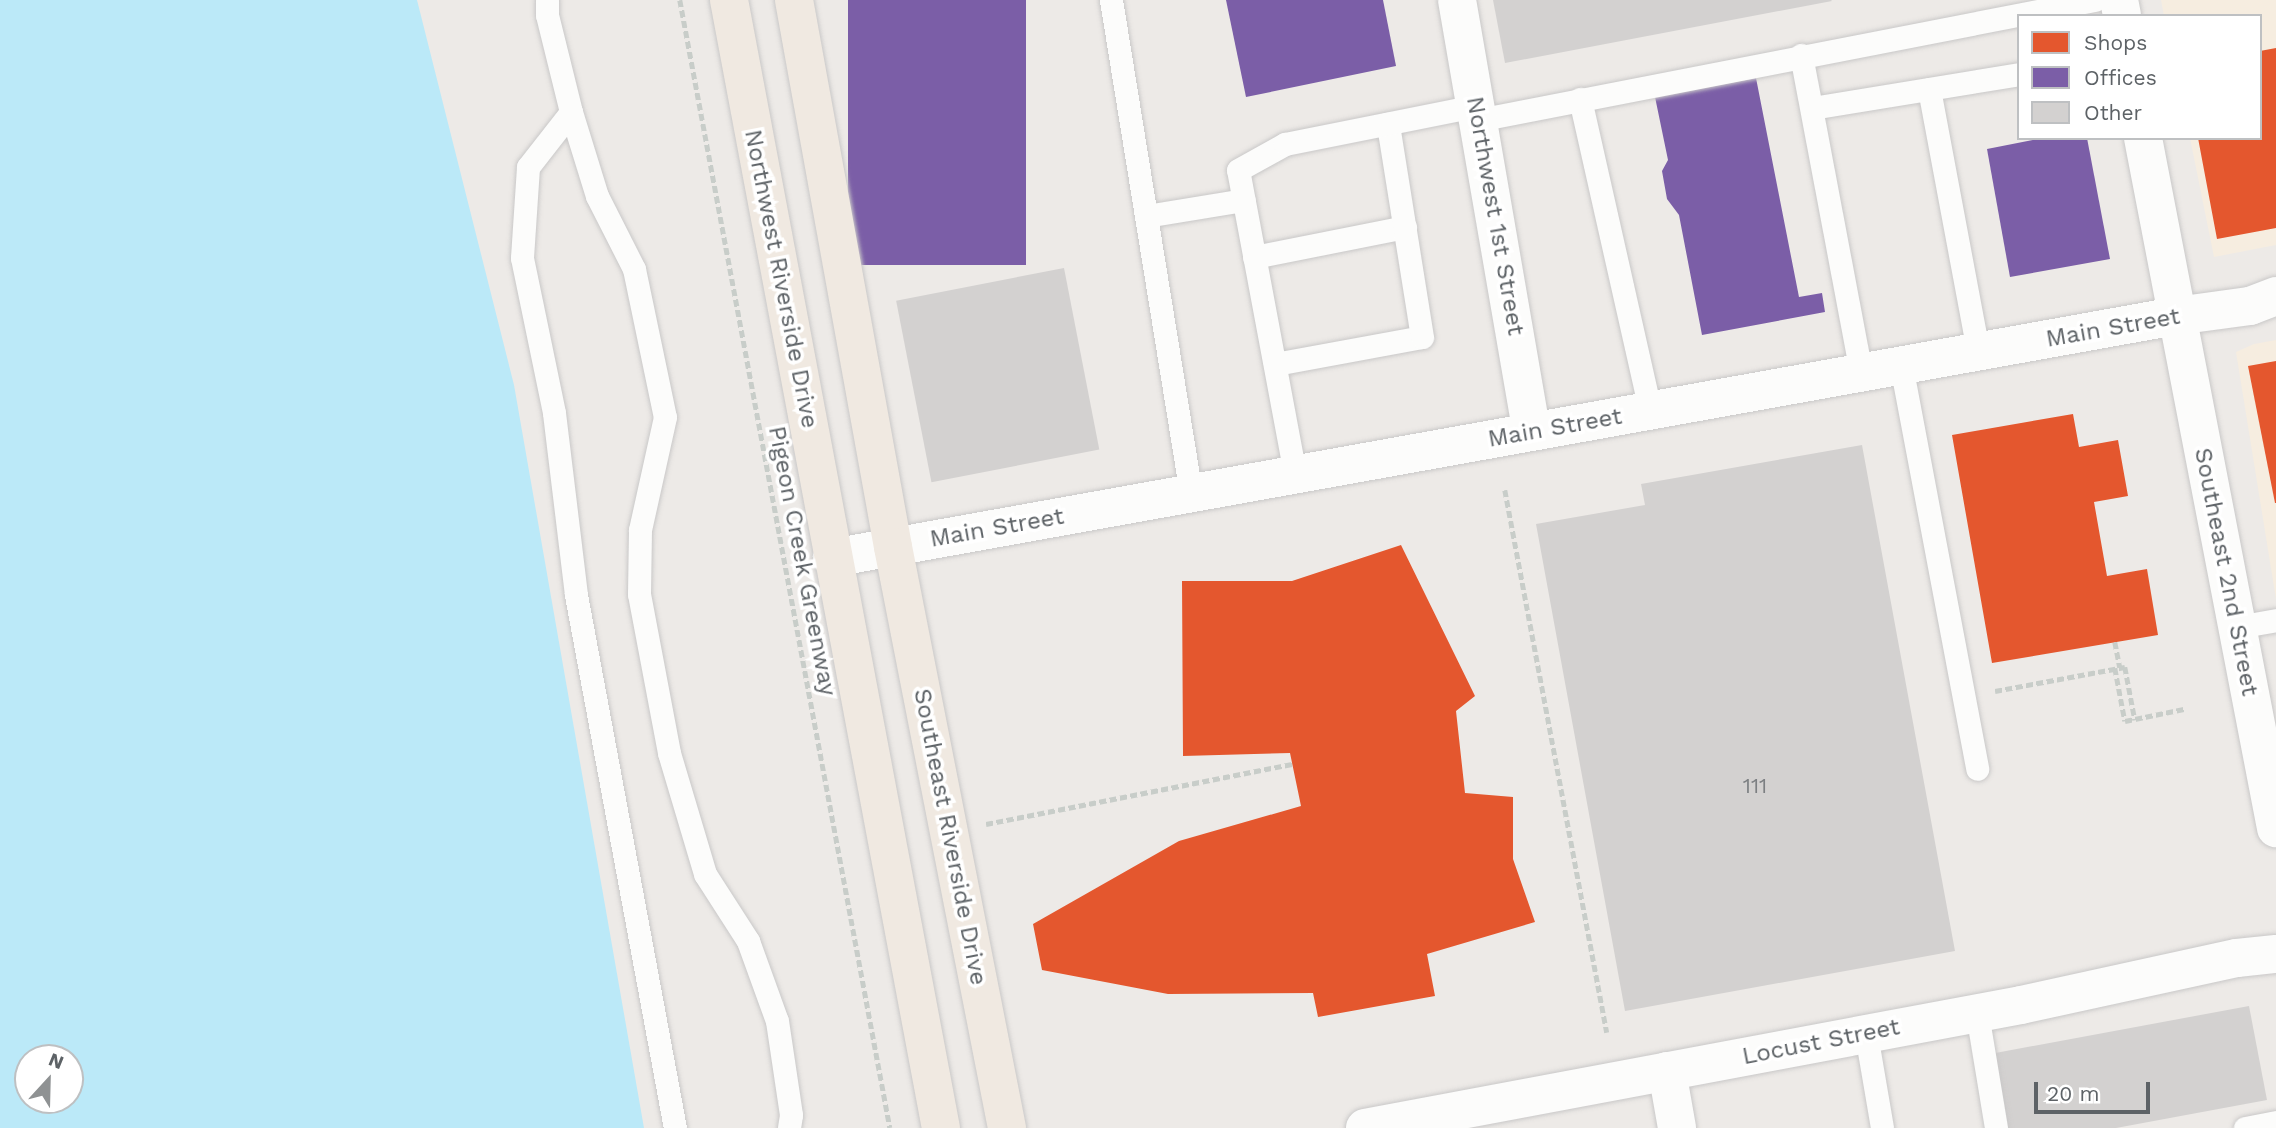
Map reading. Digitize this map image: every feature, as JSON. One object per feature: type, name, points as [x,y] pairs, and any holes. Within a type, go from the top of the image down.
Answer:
[{"type":"highway","name":"Northwest Riverside Drive","points":[[729,0],[832,558]]},
{"type":"highway","points":[[794,0],[893,547]]},
{"type":"highway","name":"Southeast Riverside Drive","points":[[893,547],[1007,1128]]},
{"type":"highway","points":[[832,558],[941,1128]]},
{"type":"street","name":"Northwest 1st Street","points":[[1457,0],[1532,432]]},
{"type":"street","name":"Southeast 2nd Street","points":[[2143,140],[2276,828]]},
{"type":"street","name":"Main Street","points":[[832,558],[1978,351],[2176,316],[2250,306],[2276,296]]},
{"type":"street","name":"Locust Street","points":[[1365,1128],[1977,1013],[2237,958],[2276,954]]},
{"type":"street","points":[[1667,1071],[1677,1128]]},
{"type":"lane","points":[[547,0],[547,15],[571,112],[597,197],[634,269],[665,416],[640,530],[639,594],[669,753],[705,874],[748,941],[777,1021],[791,1115],[789,1128]]},
{"type":"lane","points":[[1111,0],[1191,493]]},
{"type":"lane","points":[[2019,14],[2094,0]]},
{"type":"lane","points":[[1295,474],[1238,170],[1285,144],[1388,124],[1580,99],[2017,14]]},
{"type":"lane","points":[[1801,55],[1861,372]]},
{"type":"lane","points":[[1812,108],[2017,74]]},
{"type":"lane","points":[[1929,89],[1978,351]]},
{"type":"lane","points":[[1580,99],[1650,410]]},
{"type":"lane","points":[[571,112],[528,167],[522,258],[555,413],[580,622],[675,1128]]},
{"type":"lane","points":[[1275,364],[1422,337],[1388,124]]},
{"type":"lane","points":[[1146,216],[1244,200]]},
{"type":"lane","points":[[1254,257],[1405,227]]},
{"type":"lane","points":[[1901,365],[1976,769]]},
{"type":"lane","points":[[2237,627],[2276,620]]},
{"type":"lane","points":[[1977,1013],[1996,1128]]},
{"type":"lane","points":[[1866,1034],[1882,1128]]},
{"type":"lane","points":[[2245,1128],[2276,1122]]},
{"type":"path","name":"Pigeon Creek Greenway","points":[[680,0],[890,1128]]},
{"type":"path","points":[[1505,490],[1607,1033]]},
{"type":"path","points":[[2115,642],[2125,721],[2184,709]]},
{"type":"path","points":[[1963,697],[2125,667],[2135,720]]},
{"type":"path","points":[[978,825],[1292,764]]},
{"type":"shaded area","points":[[2161,0],[2276,0],[2276,245],[2214,257],[2190,140],[2262,140],[2262,14],[2164,14]]},
{"type":"shaded area","points":[[2276,340],[2276,599],[2236,352],[2254,344]]},
{"type":"water","points":[[0,0],[417,0],[514,385],[644,1128],[0,1128]]},
{"type":"building: Shops","points":[[2276,48],[2276,228],[2217,239],[2198,140],[2262,140],[2262,51]]},
{"type":"building: Shops","points":[[2276,361],[2276,503],[2275,503],[2248,366]]},
{"type":"building: Shops","points":[[2073,414],[2079,447],[2118,440],[2128,496],[2094,502],[2107,576],[2147,569],[2158,635],[1992,663],[1952,435]]},
{"type":"building: Shops","points":[[1401,545],[1475,696],[1456,711],[1465,793],[1513,797],[1513,859],[1535,922],[1427,954],[1435,996],[1318,1017],[1313,993],[1168,994],[1042,970],[1033,924],[1179,841],[1301,806],[1290,753],[1183,756],[1182,581],[1292,581]]},
{"type":"building: Offices","points":[[848,0],[1026,0],[1026,265],[848,265]]},
{"type":"building: Offices","points":[[1226,0],[1383,0],[1396,66],[1246,97]]},
{"type":"building: Offices","points":[[1756,78],[1799,297],[1822,293],[1825,312],[1702,335],[1679,215],[1667,199],[1662,171],[1668,160],[1655,97]]},
{"type":"building: Offices","points":[[2033,140],[2087,140],[2110,259],[2010,277],[1987,149]]},
{"type":"building: Other","points":[[1493,0],[1831,0],[1832,1],[1505,63]]},
{"type":"building: Other","points":[[1064,268],[1099,450],[931,482],[896,301]]},
{"type":"building: Other","points":[[1862,445],[1955,951],[1625,1011],[1536,524],[1645,505],[1641,484]]},
{"type":"building: Other","points":[[2249,1006],[2267,1100],[2116,1128],[2004,1128],[1990,1054]]}]
